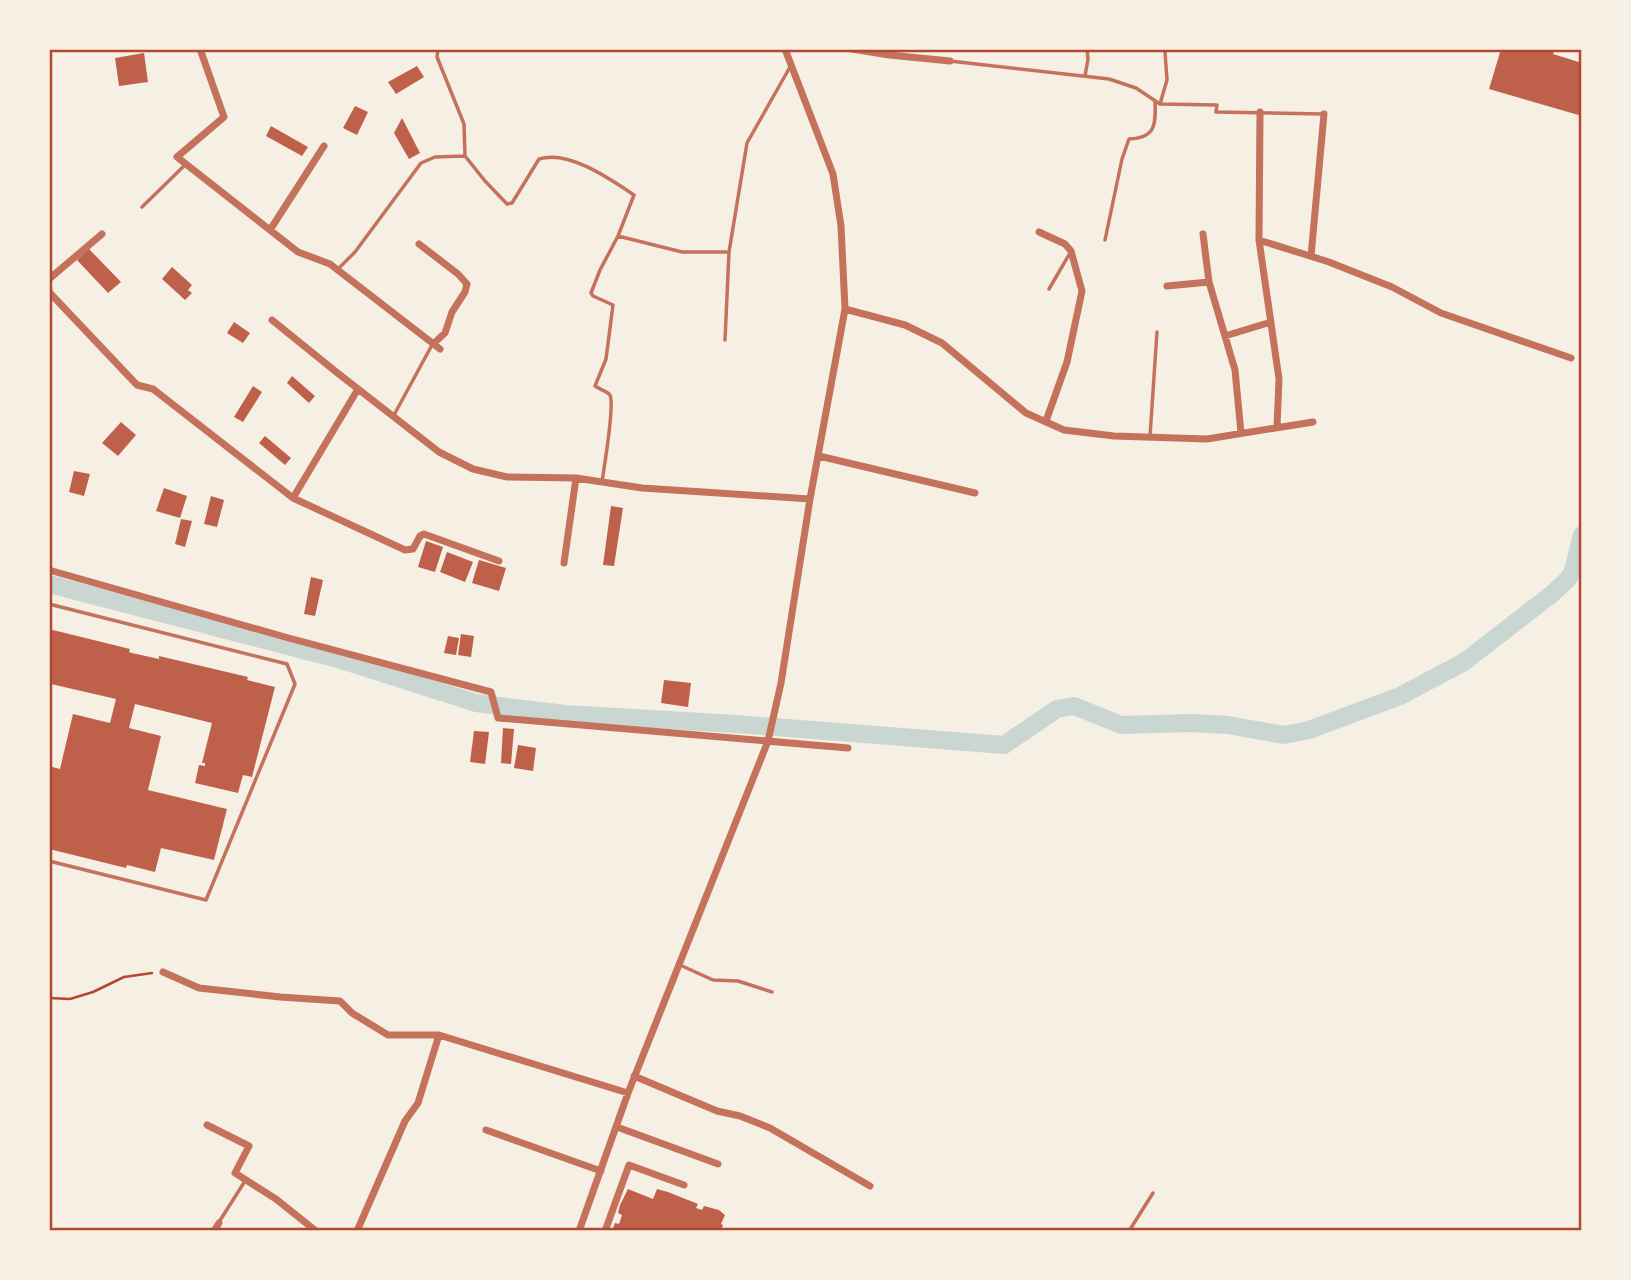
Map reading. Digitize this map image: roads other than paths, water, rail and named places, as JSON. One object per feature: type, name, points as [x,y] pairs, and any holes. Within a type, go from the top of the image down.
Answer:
[{"type":"street","points":[[200,49],[224,117],[177,157],[298,252],[330,264],[436,347],[467,284],[419,244]]},
{"type":"street","points":[[579,1231],[634,1076],[768,741],[845,309],[841,226],[833,174],[785,49]]},
{"type":"street","points":[[852,49],[950,61]]},
{"type":"street","points":[[1260,112],[1259,240],[1279,379],[1277,427]]},
{"type":"street","points":[[1311,256],[1324,114]]},
{"type":"street","points":[[270,230],[324,146]]},
{"type":"street","points":[[1039,232],[1065,244],[1071,251],[1082,291],[1068,362],[1046,421]]},
{"type":"street","points":[[49,279],[102,234]]},
{"type":"street","points":[[1203,234],[1209,282],[1235,370],[1241,432]]},
{"type":"street","points":[[1259,240],[1311,256],[1392,287],[1441,313],[1571,358]]},
{"type":"street","points":[[1167,286],[1209,282]]},
{"type":"street","points":[[49,292],[137,385],[153,389],[293,498],[405,550],[413,549],[419,536],[424,534],[499,561]]},
{"type":"street","points":[[845,309],[905,325],[942,343],[1026,413],[1065,430],[1150,438],[1207,439],[1313,422]]},
{"type":"street","points":[[272,320],[439,452],[473,469],[507,477],[576,478],[642,488],[810,499]]},
{"type":"street","points":[[1225,337],[1271,322]]},
{"type":"street","points":[[293,498],[358,389]]},
{"type":"street","points":[[819,456],[975,493]]},
{"type":"street","points":[[564,563],[576,478]]},
{"type":"street","points":[[49,570],[384,665],[491,692],[498,718],[848,748]]},
{"type":"street","points":[[163,972],[199,988],[340,1001],[352,1013],[387,1035],[439,1035],[628,1093]]},
{"type":"street","points":[[357,1231],[405,1121],[418,1103],[439,1035]]},
{"type":"street","points":[[634,1076],[717,1111],[740,1116],[770,1128],[870,1186]]},
{"type":"street","points":[[207,1125],[249,1146],[235,1173],[276,1199],[316,1231]]},
{"type":"street","points":[[617,1127],[718,1164]]},
{"type":"street","points":[[486,1130],[601,1171]]},
{"type":"street","points":[[605,1231],[629,1165],[684,1185]]},
{"type":"street","points":[[214,1231],[219,1223]]},
{"type":"lane","points":[[438,49],[437,57],[464,124],[465,156],[508,204],[512,202],[539,159],[549,156],[593,168],[634,195],[591,293],[613,305],[606,359],[596,386],[610,397],[611,413],[602,482]]},
{"type":"lane","points":[[1085,76],[1087,49]]},
{"type":"lane","points":[[1160,104],[1167,80],[1165,52]]},
{"type":"lane","points":[[950,61],[1109,79],[1136,88],[1160,104],[1217,105],[1216,112],[1324,114]]},
{"type":"lane","points":[[725,340],[729,252],[747,143],[791,65]]},
{"type":"lane","points":[[1105,240],[1122,159],[1129,139],[1144,137],[1153,128],[1156,121],[1155,99]]},
{"type":"lane","points":[[337,270],[355,252],[421,163],[435,157],[465,156]]},
{"type":"lane","points":[[142,207],[186,164]]},
{"type":"lane","points":[[618,236],[682,253],[729,252]]},
{"type":"lane","points":[[1049,289],[1071,251]]},
{"type":"lane","points":[[1150,438],[1157,332]]},
{"type":"lane","points":[[393,417],[436,347]]},
{"type":"lane","points":[[49,604],[287,664],[295,684],[206,900],[49,862]]},
{"type":"lane","points":[[680,965],[713,979],[738,981],[772,992]]},
{"type":"lane","points":[[219,1223],[246,1179]]},
{"type":"lane","points":[[1129,1231],[1153,1193]]},
{"type":"waterway","points":[[49,584],[338,659],[476,703],[565,714],[1004,745],[1057,709],[1074,706],[1121,725],[1228,725],[1284,735],[1309,730],[1400,696],[1464,662],[1568,579],[1573,571],[1582,535]]}]
